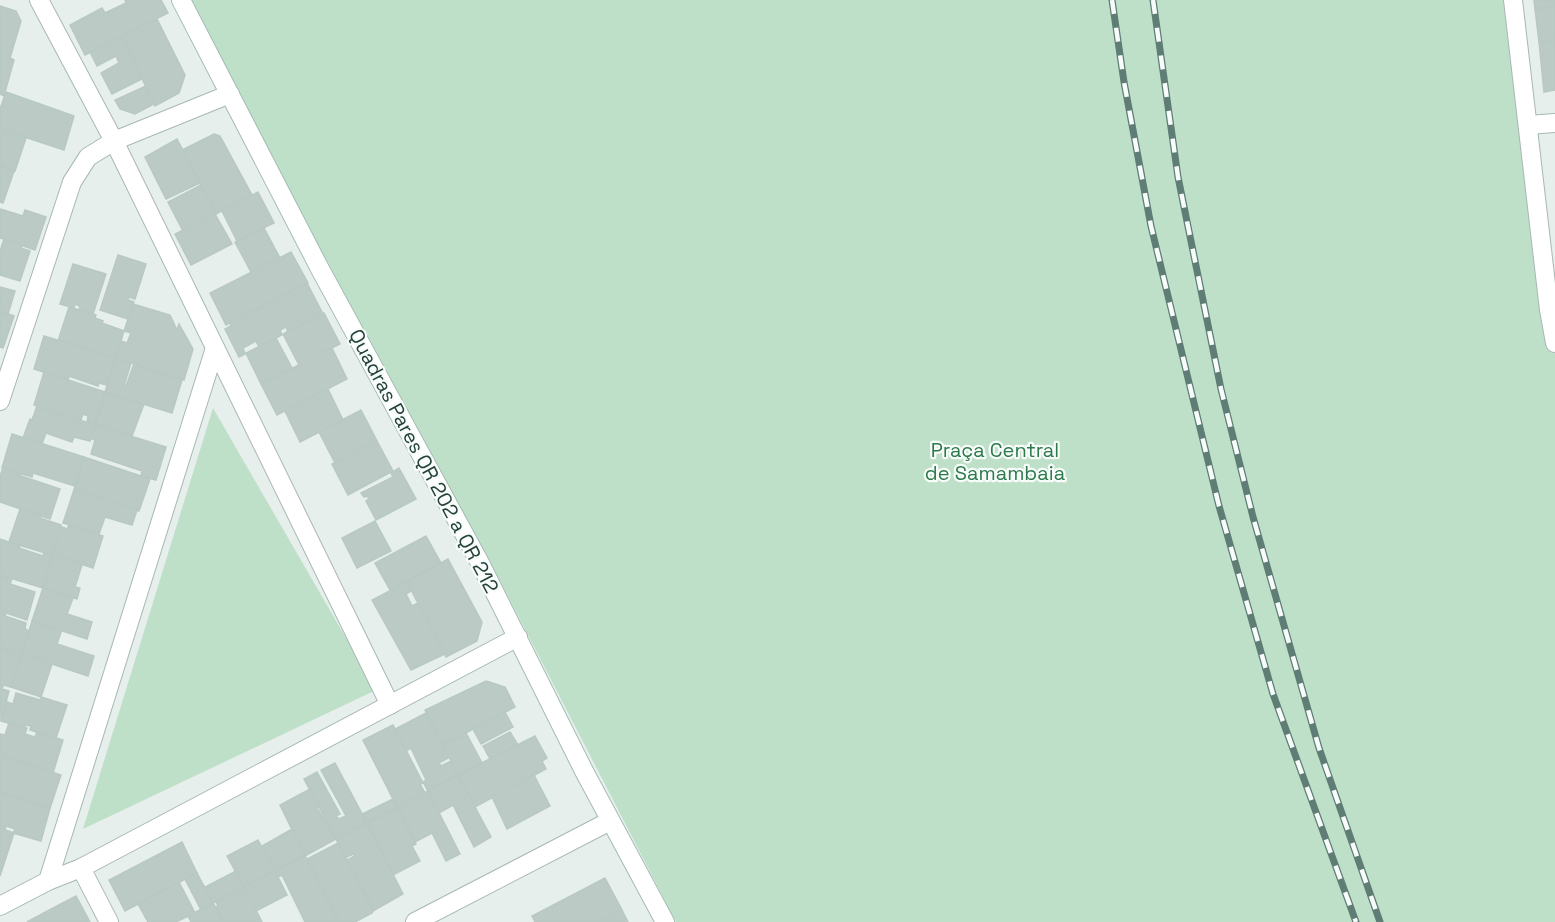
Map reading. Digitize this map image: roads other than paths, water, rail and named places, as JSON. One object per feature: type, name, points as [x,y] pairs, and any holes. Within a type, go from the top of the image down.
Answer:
[{"type":"street","points":[[39,0],[114,141],[390,705]]},
{"type":"street","name":"Quadras Pares QR 202 a QR 212","points":[[181,0],[326,280],[518,637],[610,821],[665,922]]},
{"type":"street","points":[[1513,0],[1555,343]]},
{"type":"street","points":[[0,401],[72,182],[88,157],[114,141],[230,94]]},
{"type":"street","points":[[1528,125],[1555,123]]},
{"type":"street","points":[[48,881],[215,348]]},
{"type":"street","points":[[0,906],[48,881],[81,868],[518,637]]},
{"type":"street","points":[[415,922],[610,821]]},
{"type":"street","points":[[81,868],[109,922]]},
{"type":"railway","points":[[1112,0],[1124,82],[1151,226],[1219,506],[1273,694],[1356,922]]},
{"type":"railway","points":[[1153,0],[1178,177],[1221,389],[1253,517],[1319,748],[1380,922]]},
{"type":"park label","name":"Praça Central de Samambaia","points":[[995,462]]}]
